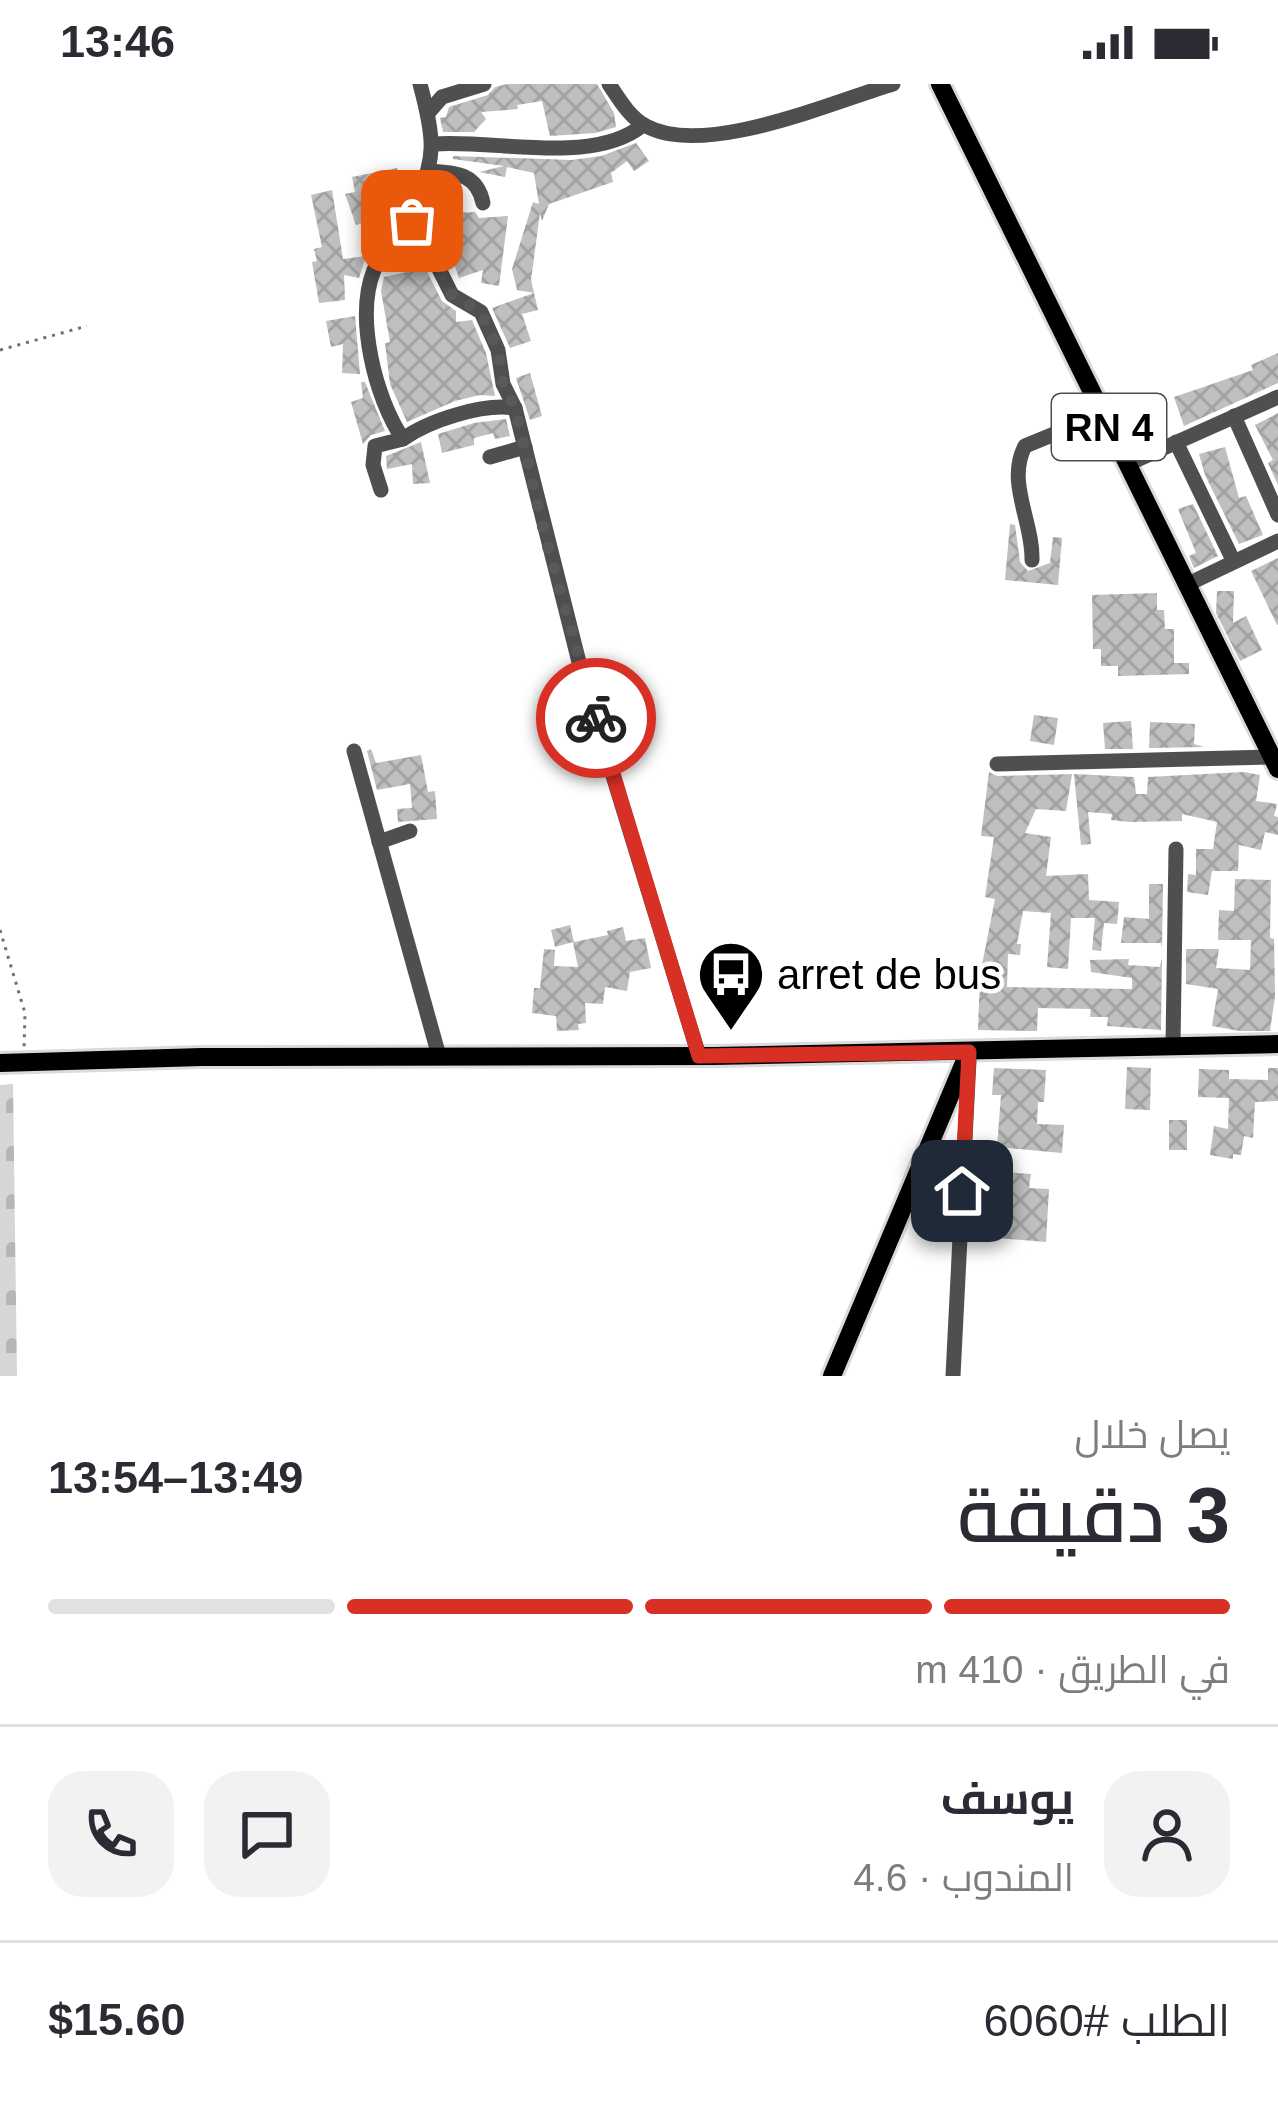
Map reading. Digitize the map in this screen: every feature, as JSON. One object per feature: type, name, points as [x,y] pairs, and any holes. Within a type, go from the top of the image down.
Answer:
[{"type":"main road","name":"RN 4","points":[[940,84],[1274,763]]},
{"type":"main road","points":[[0,1064],[1278,1044]]},
{"type":"main road","points":[[832,1376],[969,1052]]},
{"type":"street","points":[[403,439],[384,412],[366,305],[380,260],[410,227],[430,171],[434,144],[420,84]]},
{"type":"street","points":[[428,113],[442,97],[484,84]]},
{"type":"street","points":[[609,84],[643,125],[669,134],[710,135],[893,84]]},
{"type":"street","points":[[434,144],[553,148],[624,140],[643,125]]},
{"type":"street","points":[[430,171],[465,175],[479,187],[483,202]]},
{"type":"street","points":[[410,227],[424,239],[452,295],[481,312],[498,350],[503,384],[515,408],[583,678],[699,1056]]},
{"type":"street","points":[[1127,464],[1278,397]]},
{"type":"street","points":[[381,490],[373,465],[375,446],[423,432],[439,419],[499,406],[515,408]]},
{"type":"street","points":[[1032,560],[1032,535],[1018,487],[1018,459],[1025,446],[1102,413]]},
{"type":"street","points":[[1234,416],[1278,515]]},
{"type":"street","points":[[1176,442],[1233,560]]},
{"type":"street","points":[[490,457],[525,447]]},
{"type":"street","points":[[1186,585],[1278,541]]},
{"type":"street","points":[[354,752],[439,1056]]},
{"type":"street","points":[[997,764],[1274,763]]},
{"type":"street","points":[[379,842],[410,831]]},
{"type":"street","points":[[1173,1045],[1176,849]]},
{"type":"street","points":[[953,1376],[969,1052]]},
{"type":"path","points":[[0,350],[87,326]]},
{"type":"path","points":[[0,930],[25,1013],[22,1063]]},
{"type":"green space","points":[[13,1084],[17,1376],[0,1376],[0,1085]]},
{"type":"building","points":[[507,84],[597,84],[614,113],[616,127],[550,136],[542,101],[517,105],[518,109],[481,112],[486,119],[474,132],[443,132],[440,118],[446,117],[449,107]]},
{"type":"building","points":[[636,143],[649,161],[634,171],[627,161],[611,173],[613,182],[549,204],[542,221],[540,213],[531,280],[534,293],[517,290],[512,269],[533,202],[539,204],[534,173],[507,167],[505,177],[479,172],[504,166],[453,156],[572,160]]},
{"type":"building","points":[[397,168],[401,189],[362,196],[371,220],[356,225],[345,194],[355,192],[352,177]]},
{"type":"building","points":[[436,183],[454,186],[459,213],[475,212],[479,218],[508,216],[499,286],[481,283],[483,270],[459,278],[448,246],[442,248],[431,230],[428,210],[431,200],[439,199]]},
{"type":"building","points":[[332,190],[343,259],[366,256],[359,278],[344,275],[345,300],[319,303],[312,262],[317,261],[314,249],[322,247],[311,195]]},
{"type":"building","points":[[425,268],[442,301],[456,311],[456,322],[472,320],[486,353],[495,396],[455,401],[407,422],[390,384],[385,343],[390,342],[381,291],[384,277]]},
{"type":"building","points":[[534,293],[538,310],[522,314],[531,341],[510,348],[492,308]]},
{"type":"building","points":[[355,316],[360,374],[342,373],[343,344],[331,347],[326,321]]},
{"type":"building","points":[[1278,353],[1278,383],[1184,426],[1174,397],[1253,370],[1251,365]]},
{"type":"building","points":[[530,373],[542,416],[530,420],[516,378]]},
{"type":"building","points":[[361,382],[385,431],[371,435],[363,444],[351,402],[363,398]]},
{"type":"building","points":[[1143,400],[1158,435],[1136,444],[1121,410]]},
{"type":"building","points":[[1278,413],[1278,485],[1268,463],[1273,460],[1255,425]]},
{"type":"building","points":[[506,419],[510,436],[495,439],[493,433],[474,438],[474,445],[442,453],[438,434]]},
{"type":"building","points":[[421,442],[430,483],[413,484],[412,464],[387,469],[386,456]]},
{"type":"building","points":[[1225,447],[1239,498],[1246,496],[1263,535],[1239,544],[1199,454]]},
{"type":"building","points":[[1193,504],[1218,556],[1194,568],[1189,556],[1196,553],[1178,509]]},
{"type":"building","points":[[1010,524],[1015,525],[1020,562],[1028,571],[1050,563],[1053,537],[1062,538],[1058,585],[1005,580]]},
{"type":"building","points":[[1278,558],[1278,625],[1277,625],[1251,571]]},
{"type":"building","points":[[1217,591],[1234,591],[1233,623],[1246,616],[1262,650],[1240,661],[1216,613]]},
{"type":"building","points":[[1157,593],[1157,610],[1164,610],[1165,629],[1174,629],[1174,663],[1189,663],[1189,674],[1118,676],[1118,666],[1101,666],[1101,649],[1093,649],[1092,595]]},
{"type":"building","points":[[1034,715],[1058,718],[1054,745],[1030,741]]},
{"type":"building","points":[[1131,721],[1133,749],[1105,749],[1103,723]]},
{"type":"building","points":[[1150,722],[1195,724],[1194,744],[1204,747],[1149,748]]},
{"type":"building","points":[[371,749],[376,763],[421,755],[428,792],[435,791],[437,819],[398,822],[397,809],[412,808],[410,784],[377,790],[367,751]]},
{"type":"building","points":[[989,772],[997,776],[1072,774],[1066,811],[1036,809],[1025,833],[1051,837],[1046,876],[1088,874],[1089,900],[1119,902],[1117,924],[1104,923],[1101,951],[1092,950],[1095,918],[1071,918],[1068,969],[1047,967],[1051,913],[1023,911],[1017,944],[1021,944],[1020,955],[1008,954],[1007,987],[1132,989],[1132,978],[1091,972],[1090,960],[1129,959],[1128,965],[1160,967],[1162,958],[1161,1030],[1107,1026],[1108,1017],[1090,1017],[1091,1009],[1038,1008],[1037,1031],[978,1030],[980,975],[995,899],[985,897],[994,837],[981,836]]},
{"type":"building","points":[[1074,774],[1134,777],[1136,794],[1147,794],[1148,777],[1260,775],[1256,801],[1277,804],[1278,835],[1265,832],[1261,850],[1239,845],[1238,871],[1212,871],[1208,895],[1187,892],[1188,874],[1196,875],[1196,849],[1213,849],[1217,822],[1182,814],[1182,821],[1129,822],[1111,820],[1112,814],[1088,812],[1091,844],[1081,845]]},
{"type":"building","points":[[1235,879],[1271,880],[1275,996],[1270,1031],[1212,1026],[1218,989],[1186,984],[1186,949],[1219,949],[1216,968],[1250,970],[1251,940],[1218,940],[1219,910],[1234,911]]},
{"type":"building","points":[[1149,884],[1163,884],[1162,948],[1161,943],[1121,943],[1124,917],[1149,919]]},
{"type":"building","points":[[570,925],[574,942],[623,927],[626,941],[645,938],[651,968],[630,972],[627,991],[605,987],[603,1004],[585,1003],[586,1023],[578,1024],[579,1030],[557,1031],[556,1016],[532,1013],[534,988],[540,988],[544,949],[555,950],[554,966],[578,967],[573,942],[555,947],[551,930]]},
{"type":"building","points":[[1127,1067],[1151,1068],[1150,1110],[1125,1109]]},
{"type":"building","points":[[994,1068],[1046,1070],[1037,1124],[1064,1125],[1062,1153],[997,1147],[1001,1095],[992,1095]]},
{"type":"building","points":[[1268,1068],[1278,1068],[1278,1101],[1255,1102],[1253,1138],[1244,1136],[1241,1155],[1233,1154],[1233,1159],[1210,1155],[1214,1126],[1228,1129],[1229,1098],[1198,1097],[1199,1069],[1229,1070],[1229,1079],[1268,1080]]},
{"type":"building","points":[[1169,1120],[1187,1120],[1187,1150],[1169,1150]]},
{"type":"building","points":[[977,1146],[1006,1149],[1004,1172],[1031,1174],[1029,1188],[1049,1189],[1046,1242],[972,1236]]},
{"type":"way so far","points":[[412,221],[410,227],[424,239],[452,295],[481,312],[498,350],[503,384],[515,408],[596,718]]},
{"type":"place","name":"arret de bus","points":[[731,1033]]},
{"type":"route","points":[[596,718],[699,1056],[969,1052],[962,1191]]}]
